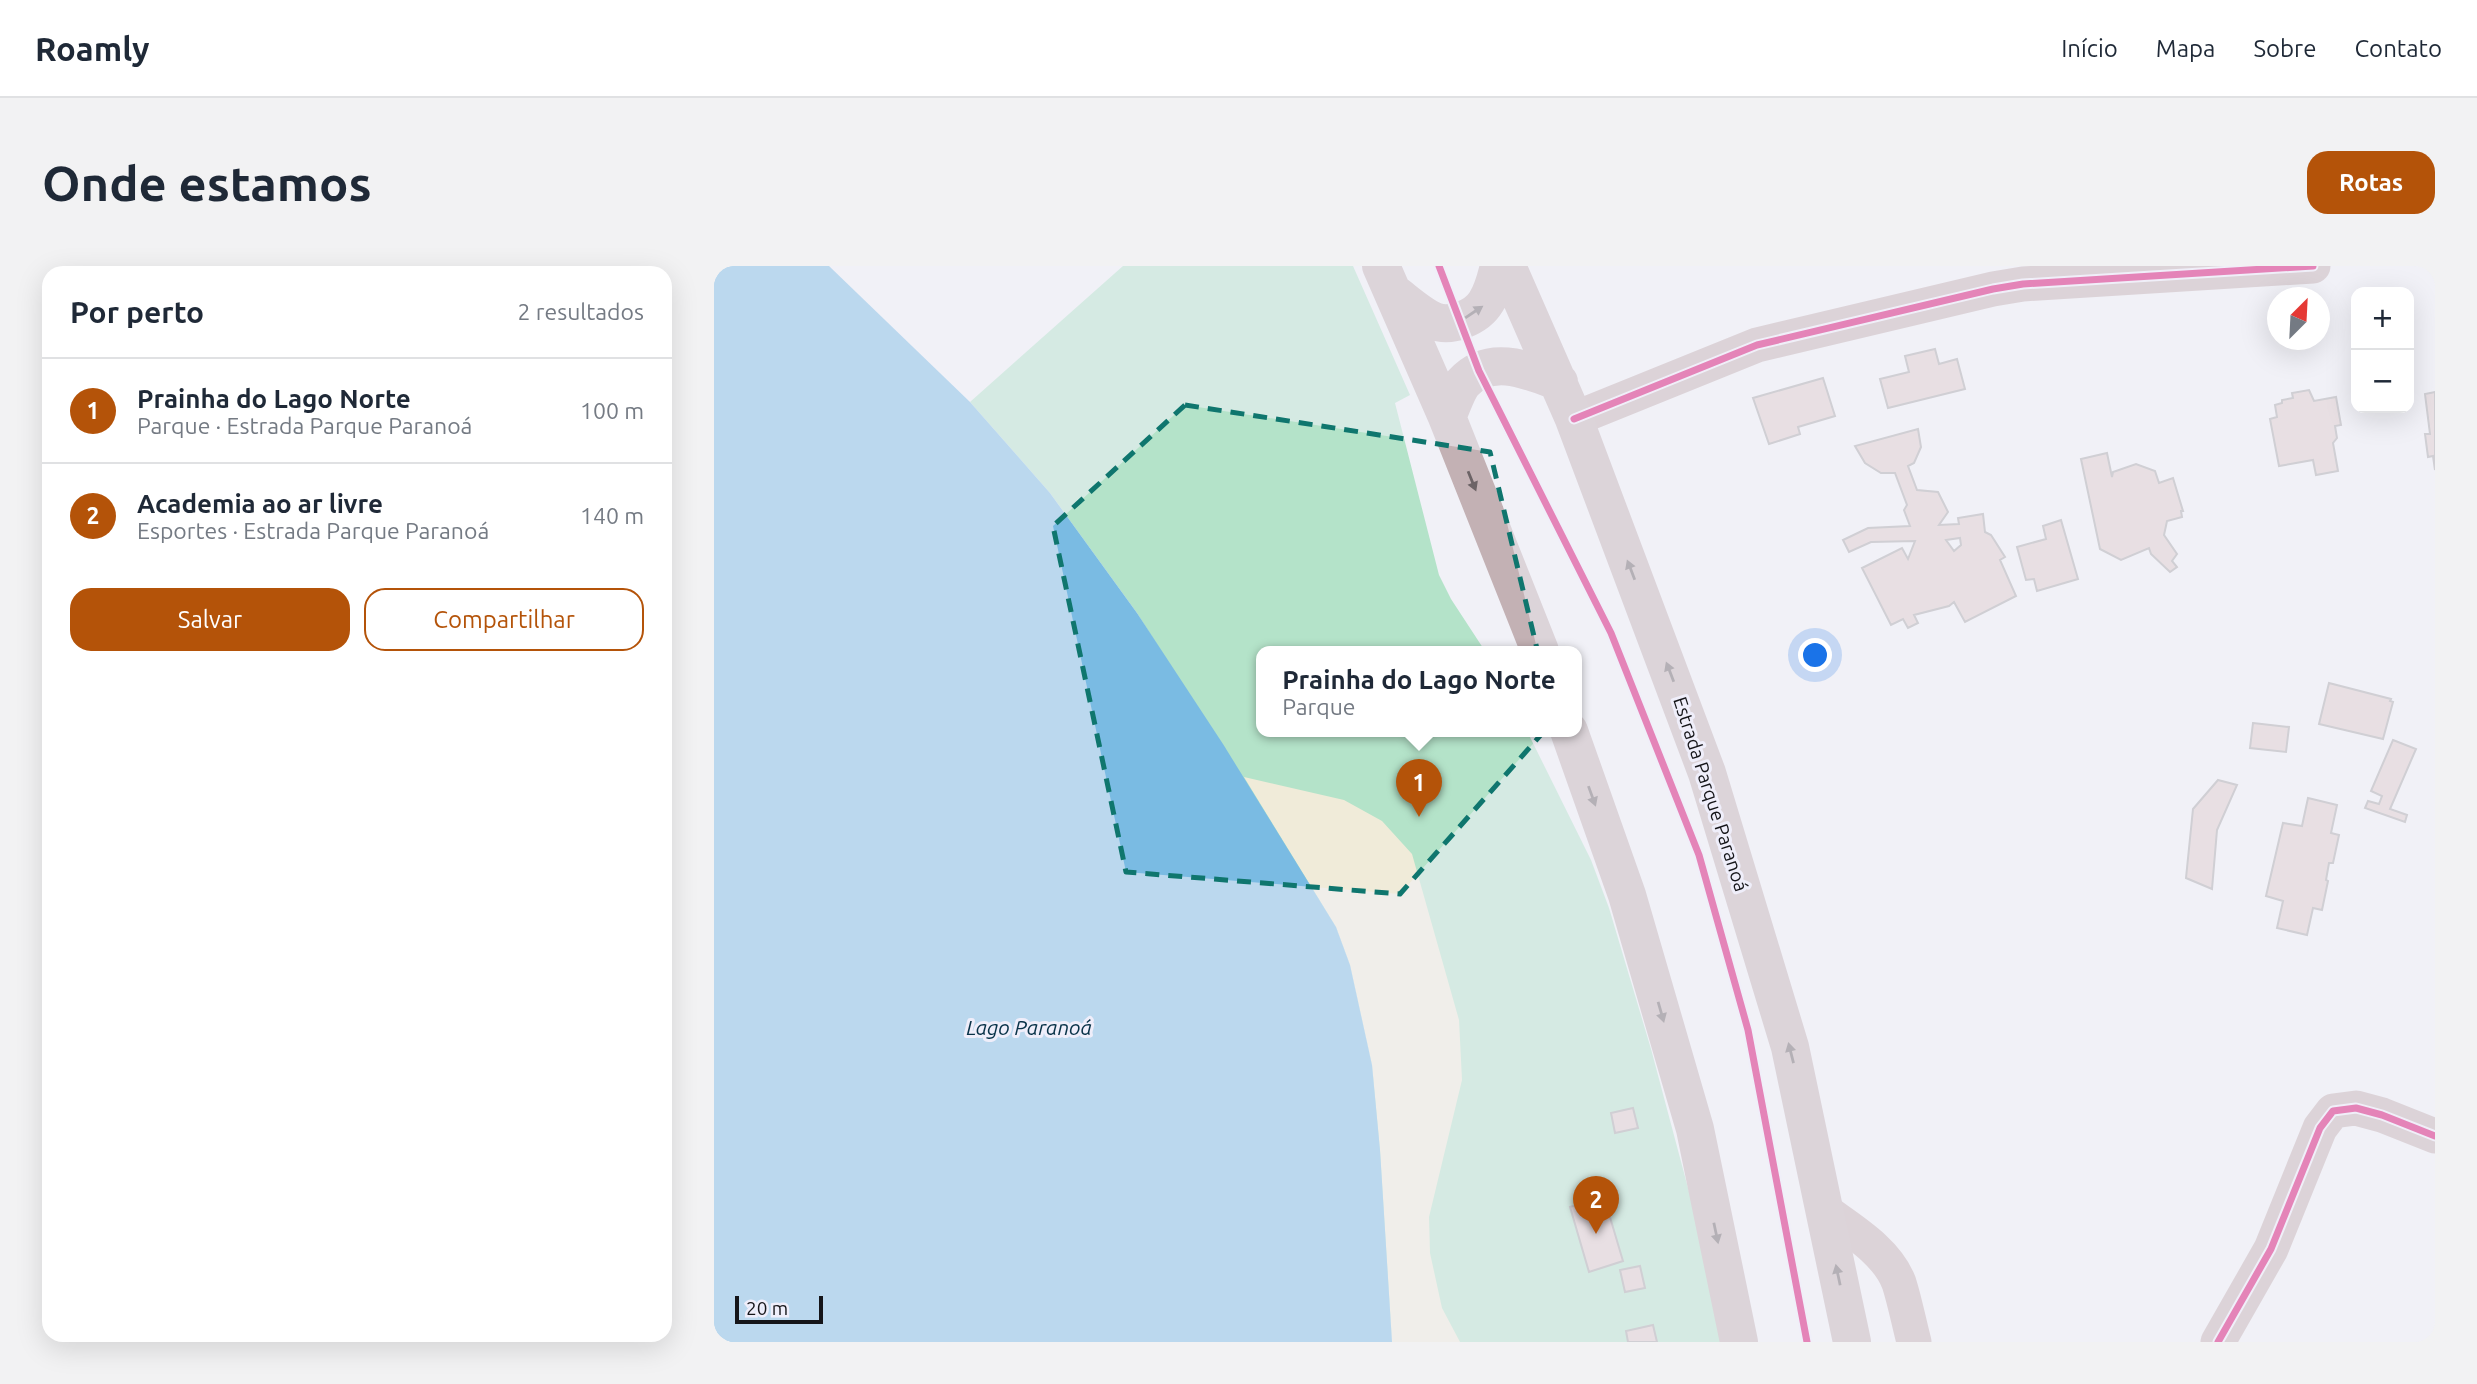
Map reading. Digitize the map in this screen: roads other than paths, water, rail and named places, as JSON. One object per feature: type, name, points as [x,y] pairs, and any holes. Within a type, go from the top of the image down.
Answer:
[{"type":"main road","points":[[1387,279],[1433,321],[1448,324],[1460,321],[1485,304],[1495,284],[1499,266]]},
{"type":"main road","name":"Estrada Parque Paranoá","points":[[1507,266],[1574,419],[1707,773],[1790,1047],[1852,1342]]},
{"type":"main road","points":[[1387,279],[1447,418],[1538,646]]},
{"type":"main road","points":[[1447,418],[1463,384],[1479,371],[1491,366],[1520,367],[1559,382]]},
{"type":"main road","points":[[1572,737],[1628,895],[1695,1129],[1739,1342]]},
{"type":"street","points":[[1574,419],[1757,345],[1993,289],[2037,283],[2313,266]]},
{"type":"street","points":[[2218,1342],[2271,1249],[2319,1128],[2333,1111],[2356,1108],[2435,1136]]},
{"type":"street","points":[[1825,1211],[1857,1235],[1889,1265],[1898,1282],[1914,1342]]},
{"type":"water","name":"Lago Paranoá","points":[[714,266],[829,266],[970,402],[1050,493],[1137,613],[1223,744],[1336,927],[1350,965],[1372,1065],[1392,1342],[714,1342]]},
{"type":"place","name":"Prainha do Lago Norte","points":[[1419,817]]},
{"type":"place","name":"Academia ao ar livre","points":[[1596,1234]]}]
